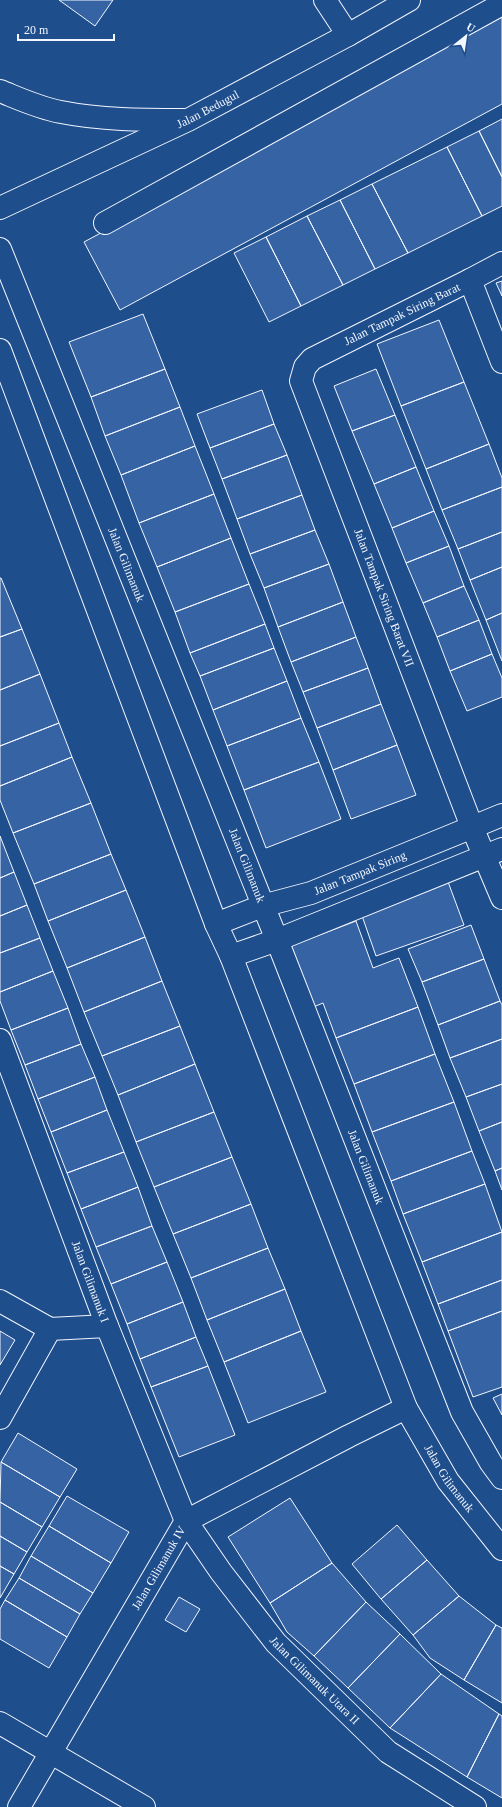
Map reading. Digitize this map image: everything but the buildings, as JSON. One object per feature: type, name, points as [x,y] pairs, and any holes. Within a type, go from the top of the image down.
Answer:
[{"type":"street","points":[[325,0],[348,35]]},
{"type":"street","name":"Jalan Bedugul","points":[[0,208],[188,120],[348,35],[409,0]]},
{"type":"street","points":[[105,223],[502,4]]},
{"type":"street","points":[[0,91],[34,105],[88,117],[133,120],[188,120]]},
{"type":"street","name":"Jalan Gilimanuk","points":[[0,248],[262,906],[277,940],[462,1412],[491,1463],[502,1478]]},
{"type":"street","name":"Jalan Tampak Siring Barat","points":[[305,368],[312,359],[502,263]]},
{"type":"street","points":[[470,280],[502,362]]},
{"type":"street","name":"Jalan Gilimanuk","points":[[0,350],[5,380],[216,924],[231,956],[406,1408],[448,1481],[502,1549]]},
{"type":"street","name":"Jalan Tampak Siring Barat VII","points":[[305,368],[301,381],[472,827],[493,852],[502,898]]},
{"type":"street","name":"Jalan Tampak Siring","points":[[216,924],[262,906],[311,893],[502,815]]},
{"type":"street","points":[[231,956],[277,940],[493,852]]},
{"type":"street","name":"Jalan Gilimanuk I","points":[[0,1040],[106,1326],[186,1521]]},
{"type":"street","points":[[0,1301],[50,1329],[106,1326]]},
{"type":"street","points":[[0,1418],[50,1329]]},
{"type":"street","name":"Jalan Gilimanuk IV","points":[[19,1807],[186,1521],[406,1408]]},
{"type":"street","name":"Jalan Gilimanuk Utara II","points":[[186,1521],[221,1572],[276,1643],[388,1752],[475,1807]]},
{"type":"street","points":[[0,1723],[144,1807]]}]
